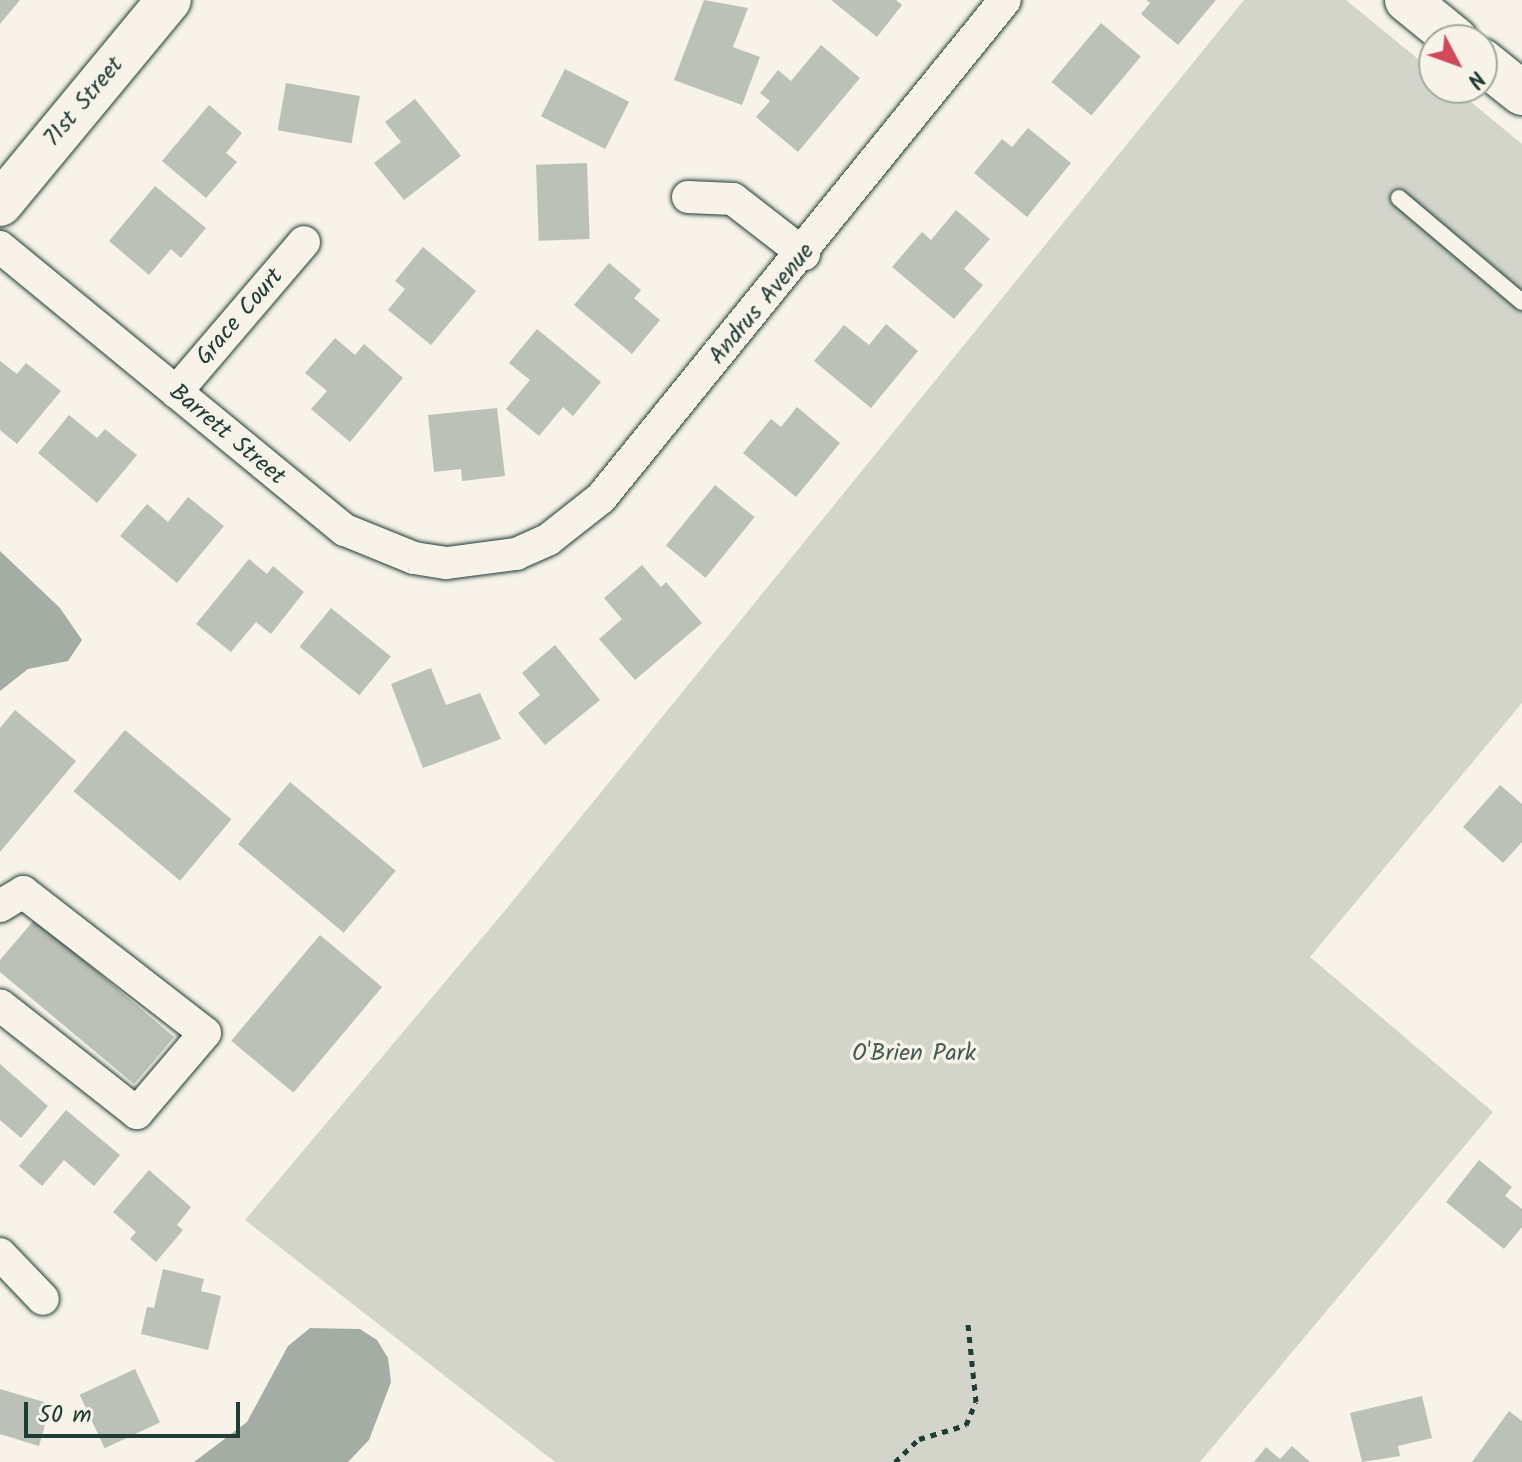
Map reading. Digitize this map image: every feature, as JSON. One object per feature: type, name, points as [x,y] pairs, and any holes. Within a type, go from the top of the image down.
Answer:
[{"type":"street","name":"71st Street","points":[[0,204],[169,0]]},
{"type":"street","name":"Andrus Avenue","points":[[482,561],[516,554],[549,539],[601,498],[804,254],[1005,0]]},
{"type":"street","points":[[1407,0],[1436,24]]},
{"type":"street","points":[[1498,74],[1522,93]]},
{"type":"street","points":[[688,197],[733,199],[804,254]]},
{"type":"street","name":"Grace Court","points":[[176,392],[304,242]]},
{"type":"street","name":"Barrett Street","points":[[0,247],[357,536],[414,558],[482,561]]},
{"type":"street","points":[[0,906],[23,892],[205,1033],[137,1113],[0,1005]]},
{"type":"street","points":[[0,1254],[43,1299]]},
{"type":"lane","points":[[1399,198],[1522,302]]},
{"type":"path","points":[[895,1462],[919,1439],[966,1425],[976,1402],[968,1324]]},
{"type":"green space","name":"O'Brien Park","points":[[1244,0],[1346,0],[1418,59],[1418,104],[1473,104],[1522,144],[1522,703],[1310,957],[1493,1112],[1200,1462],[555,1462],[245,1220],[503,913]]},
{"type":"shaded area","points":[[0,551],[60,608],[82,640],[68,661],[28,669],[0,691]]},
{"type":"shaded area","points":[[310,1328],[360,1329],[377,1340],[388,1358],[391,1382],[369,1440],[348,1462],[194,1462],[247,1422],[288,1346]]},
{"type":"building","points":[[0,0],[20,0],[0,24]]},
{"type":"building","points":[[704,0],[748,8],[733,47],[760,57],[742,105],[674,80]]},
{"type":"building","points":[[831,0],[896,0],[902,5],[877,37]]},
{"type":"building","points":[[1146,0],[1216,0],[1178,45],[1141,14],[1150,3]]},
{"type":"building","points":[[1101,23],[1141,56],[1091,115],[1052,82]]},
{"type":"building","points":[[821,45],[860,78],[798,152],[756,117],[770,101],[760,93],[778,70],[791,81]]},
{"type":"building","points":[[565,69],[629,102],[605,149],[541,116]]},
{"type":"building","points":[[286,83],[360,96],[352,143],[278,130]]},
{"type":"building","points":[[415,99],[461,156],[404,200],[374,163],[401,142],[385,122]]},
{"type":"building","points":[[209,105],[242,133],[226,153],[237,162],[206,198],[162,161]]},
{"type":"building","points":[[1028,128],[1071,163],[1027,217],[974,173],[1002,139],[1012,147]]},
{"type":"building","points":[[587,163],[590,239],[539,241],[536,165]]},
{"type":"building","points":[[155,186],[206,228],[181,258],[171,249],[149,275],[109,241]]},
{"type":"building","points":[[956,210],[990,239],[964,269],[983,285],[954,319],[892,267],[922,232],[931,240]]},
{"type":"building","points":[[423,247],[476,291],[431,345],[388,310],[405,289],[395,281]]},
{"type":"building","points":[[609,263],[641,290],[634,298],[660,320],[632,354],[574,305]]},
{"type":"building","points":[[886,324],[918,351],[871,408],[814,361],[844,325],[869,345]]},
{"type":"building","points":[[537,329],[601,382],[573,416],[563,407],[539,436],[506,409],[530,380],[509,363]]},
{"type":"building","points":[[335,338],[355,355],[364,344],[403,378],[350,442],[311,409],[327,391],[305,373]]},
{"type":"building","points":[[0,361],[17,374],[26,363],[61,391],[17,444],[0,430]]},
{"type":"building","points":[[797,407],[840,443],[796,497],[743,453],[771,419],[781,427]]},
{"type":"building","points":[[497,408],[505,476],[462,481],[461,469],[434,472],[428,415]]},
{"type":"building","points":[[69,415],[97,438],[105,429],[137,455],[97,503],[38,453]]},
{"type":"building","points":[[715,485],[755,517],[706,578],[666,546]]},
{"type":"building","points":[[188,497],[224,526],[177,583],[120,536],[147,504],[168,522]]},
{"type":"building","points":[[249,559],[267,574],[273,566],[304,592],[271,634],[256,622],[231,652],[196,624]]},
{"type":"building","points":[[642,565],[661,587],[666,582],[702,623],[635,680],[599,639],[622,619],[604,598]]},
{"type":"building","points":[[331,608],[391,656],[359,695],[300,647]]},
{"type":"building","points":[[555,645],[600,700],[545,745],[518,713],[540,695],[522,673]]},
{"type":"building","points":[[431,668],[446,705],[480,693],[501,739],[423,768],[391,684]]},
{"type":"building","points":[[15,710],[76,761],[0,852],[0,728]]},
{"type":"building","points":[[125,730],[231,819],[180,881],[74,791]]},
{"type":"building","points":[[290,782],[396,871],[344,933],[238,844]]},
{"type":"building","points":[[1500,785],[1522,804],[1522,842],[1503,863],[1463,827]]},
{"type":"building","points":[[35,919],[174,1037],[134,1084],[0,972],[0,960]]},
{"type":"building","points":[[320,935],[382,987],[293,1093],[231,1041]]},
{"type":"building","points":[[0,1064],[48,1106],[21,1138],[0,1120]]},
{"type":"building","points":[[66,1110],[120,1155],[94,1186],[64,1160],[42,1186],[19,1166]]},
{"type":"building","points":[[1479,1160],[1512,1187],[1505,1196],[1522,1209],[1522,1227],[1504,1249],[1446,1202]]},
{"type":"building","points":[[149,1170],[191,1207],[177,1225],[183,1230],[156,1262],[130,1239],[136,1232],[113,1212]]},
{"type":"building","points":[[163,1269],[204,1279],[201,1291],[221,1296],[208,1350],[141,1334],[147,1307],[154,1308]]},
{"type":"building","points":[[135,1369],[160,1422],[105,1448],[80,1395]]},
{"type":"building","points":[[0,1389],[51,1404],[39,1446],[0,1434]]},
{"type":"building","points":[[1422,1396],[1432,1438],[1398,1446],[1400,1456],[1362,1462],[1350,1413]]},
{"type":"building","points":[[1509,1411],[1522,1421],[1522,1462],[1472,1462]]},
{"type":"building","points":[[1292,1446],[1310,1462],[1254,1462],[1266,1447],[1280,1459]]}]
